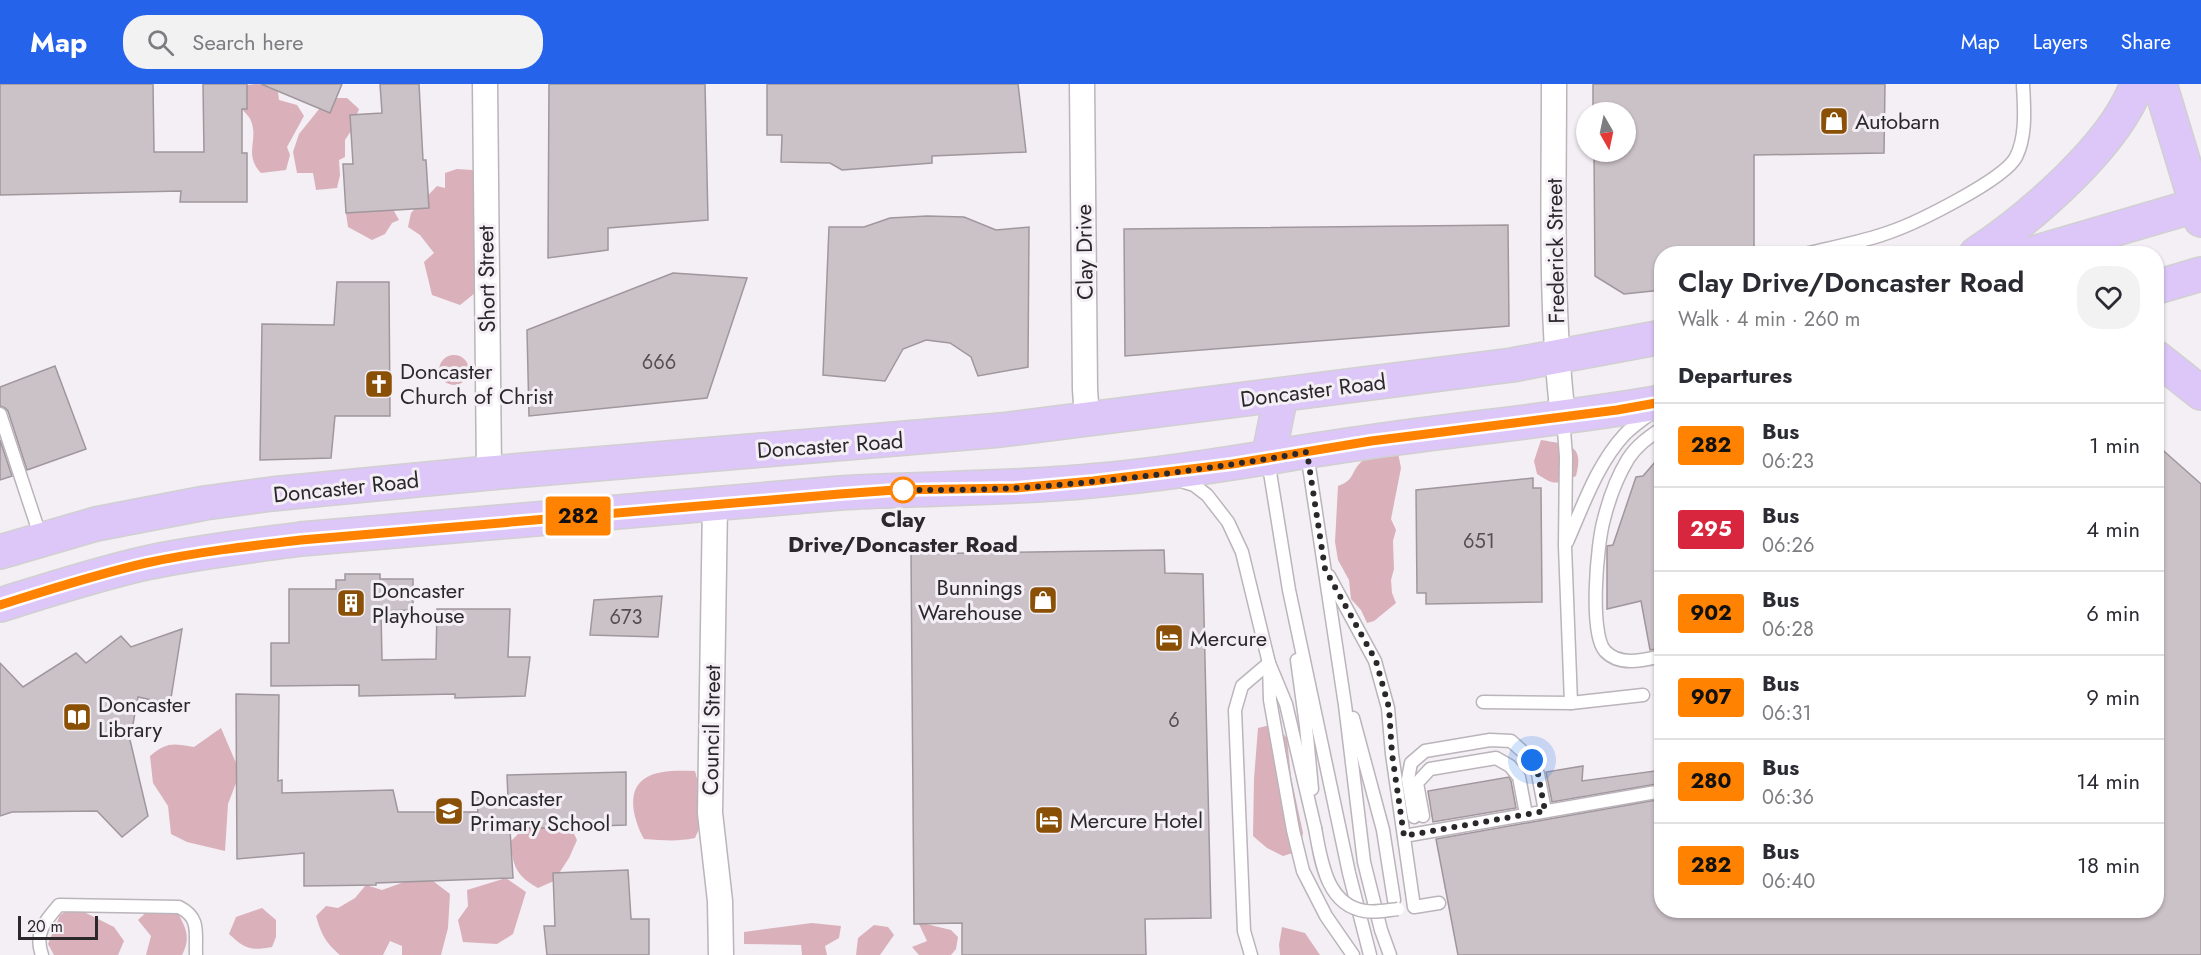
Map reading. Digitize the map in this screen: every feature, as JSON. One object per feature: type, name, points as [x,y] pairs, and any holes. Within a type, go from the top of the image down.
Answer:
[{"type":"main road","points":[[1986,246],[2046,200],[2085,160],[2119,120],[2136,84]]},
{"type":"main road","points":[[2061,246],[2200,210],[2160,84]]},
{"type":"main road","points":[[2164,285],[2201,274]]},
{"type":"main road","name":"Doncaster Road","points":[[0,552],[41,538],[96,524],[206,503],[272,494],[489,473],[917,438],[1087,419],[1556,358],[1654,339]]},
{"type":"main road","points":[[2164,364],[2201,393]]},
{"type":"main road","points":[[1281,395],[1307,452]]},
{"type":"main road","points":[[1268,459],[1281,395]]},
{"type":"main road","points":[[0,605],[147,563],[226,549],[391,531],[895,490],[1015,488],[1268,459],[1385,440],[1654,405]]},
{"type":"main road","points":[[711,454],[716,505]]},
{"type":"street","name":"Short Street","points":[[485,84],[489,473]]},
{"type":"street","name":"Clay Drive","points":[[1082,84],[1087,419]]},
{"type":"street","name":"Frederick Street","points":[[1554,84],[1556,358],[1563,417]]},
{"type":"street","name":"Council Street","points":[[716,505],[710,813],[720,901],[721,955]]},
{"type":"lane","points":[[1835,246],[1900,228],[1979,189],[2001,173],[2015,159],[2020,147],[2025,110],[2023,84]]},
{"type":"lane","points":[[1565,546],[1595,478],[1612,450],[1625,434],[1654,410]]},
{"type":"lane","points":[[0,414],[41,538]]},
{"type":"lane","points":[[1563,417],[1566,456],[1565,546],[1571,703]]},
{"type":"lane","points":[[1654,434],[1639,445],[1628,459],[1611,497],[1603,521],[1598,556],[1596,607],[1598,640],[1604,650],[1619,660],[1654,658]]},
{"type":"lane","points":[[1307,452],[1345,705],[1364,862],[1381,930],[1390,955]]},
{"type":"lane","points":[[1268,459],[1289,590],[1306,726],[1315,828]]},
{"type":"lane","points":[[1156,473],[1194,485],[1207,495],[1228,522],[1242,552],[1269,663],[1286,704],[1324,874],[1335,893],[1352,908],[1368,912],[1396,904],[1383,830],[1350,709],[1345,705]]},
{"type":"lane","points":[[1325,569],[1376,661],[1389,708],[1392,754],[1414,907],[1439,903]]},
{"type":"lane","points":[[1289,590],[1349,873],[1370,955]]},
{"type":"lane","points":[[1251,955],[1244,931],[1235,710],[1242,686],[1269,663]]},
{"type":"lane","points":[[1269,663],[1270,700],[1293,830],[1303,871],[1326,916],[1353,955]]},
{"type":"lane","points":[[1483,702],[1571,703],[1643,695]]},
{"type":"lane","points":[[1526,814],[1519,777],[1510,766],[1496,758],[1430,769],[1418,783],[1418,816],[1408,778],[1411,763],[1425,751],[1490,740],[1511,741],[1532,760],[1538,774],[1545,811]]},
{"type":"lane","points":[[1404,836],[1654,792]]},
{"type":"lane","points":[[42,955],[38,940],[42,928],[59,905],[179,907],[191,913],[195,923],[196,955]]},
{"type":"shaded area","points":[[277,84],[279,100],[297,105],[304,116],[287,147],[290,155],[286,170],[261,173],[253,160],[253,128],[250,118],[242,109],[247,109],[247,85]]},
{"type":"shaded area","points":[[328,98],[347,98],[359,109],[345,140],[345,157],[339,160],[340,175],[337,188],[316,190],[313,173],[297,173],[293,152],[299,134]]},
{"type":"shaded area","points":[[457,169],[472,170],[494,184],[475,293],[460,305],[432,295],[424,262],[434,253],[420,235],[408,227],[411,213],[437,186],[445,188],[445,173]]},
{"type":"shaded area","points":[[364,203],[390,204],[399,220],[392,223],[385,234],[372,240],[348,227],[346,213]]},
{"type":"shaded area","points":[[454,355],[465,359],[469,370],[465,381],[454,385],[443,381],[439,370],[443,359]]},
{"type":"shaded area","points":[[1541,440],[1566,445],[1576,451],[1578,465],[1576,476],[1564,481],[1552,482],[1537,474],[1534,461]]},
{"type":"shaded area","points":[[1398,453],[1401,468],[1391,519],[1396,530],[1393,541],[1394,569],[1391,580],[1396,603],[1374,621],[1367,623],[1361,610],[1351,599],[1349,580],[1338,560],[1335,542],[1338,486],[1350,479],[1364,460]]},
{"type":"shaded area","points":[[1274,724],[1287,738],[1291,777],[1303,833],[1299,851],[1283,856],[1267,848],[1253,836],[1258,728]]},
{"type":"shaded area","points":[[221,728],[236,763],[236,783],[228,804],[225,851],[187,842],[171,834],[168,806],[153,783],[150,756],[170,745],[194,747]]},
{"type":"shaded area","points":[[669,771],[695,771],[706,813],[695,838],[644,839],[635,816],[633,799],[638,785],[644,779],[656,774]]},
{"type":"shaded area","points":[[568,821],[577,840],[569,858],[554,881],[538,888],[525,879],[517,869],[511,841],[530,822]]},
{"type":"shaded area","points":[[506,878],[526,892],[513,934],[497,944],[463,942],[458,920],[468,906],[467,890]]},
{"type":"shaded area","points":[[407,881],[433,881],[450,894],[448,928],[441,955],[402,955],[402,946],[390,941],[383,955],[340,955],[322,933],[316,916],[326,906],[338,908],[355,898],[366,885],[382,890]]},
{"type":"shaded area","points":[[155,904],[176,910],[187,937],[182,955],[146,955],[151,936],[138,920]]},
{"type":"shaded area","points":[[74,907],[114,927],[124,941],[118,955],[54,955],[48,944],[60,915]]},
{"type":"shaded area","points":[[262,908],[276,920],[276,937],[272,947],[249,948],[229,934],[236,917]]},
{"type":"shaded area","points":[[918,922],[951,930],[958,937],[956,949],[951,955],[919,955],[912,947],[927,941]]},
{"type":"shaded area","points":[[812,923],[841,926],[839,938],[825,946],[827,955],[802,955],[801,945],[744,944],[744,932]]},
{"type":"shaded area","points":[[874,925],[888,927],[894,935],[880,955],[856,955],[858,938]]},
{"type":"shaded area","points":[[1282,927],[1305,933],[1320,955],[1280,955]]},
{"type":"building","points":[[0,84],[153,84],[154,152],[204,152],[203,84],[247,84],[247,109],[242,109],[242,153],[247,153],[247,202],[180,202],[181,191],[0,195]]},
{"type":"building","points":[[261,84],[342,84],[330,113]]},
{"type":"building","points":[[380,84],[419,84],[423,160],[426,160],[429,208],[346,213],[343,164],[353,164],[350,115],[382,113]]},
{"type":"building","points":[[549,84],[705,84],[708,220],[608,228],[608,250],[548,258]]},
{"type":"building","points":[[767,84],[1018,84],[1026,152],[932,156],[932,163],[842,170],[830,163],[781,162],[782,135],[767,135]]},
{"type":"building","points":[[1593,84],[1885,84],[1884,153],[1754,155],[1754,246],[1654,246],[1654,291],[1624,294],[1595,276],[1594,162],[1636,162],[1636,102],[1593,102]]},
{"type":"building","points":[[964,217],[996,230],[1029,227],[1028,367],[978,376],[971,357],[950,343],[926,340],[903,349],[885,381],[823,375],[829,227],[864,227],[890,218]]},
{"type":"building","points":[[1508,225],[1509,326],[1125,356],[1124,229]]},
{"type":"building","points":[[673,273],[747,278],[707,398],[529,416],[527,330]]},
{"type":"building","points":[[337,282],[389,282],[390,416],[335,416],[331,458],[260,460],[262,324],[334,325]]},
{"type":"building","points":[[55,366],[86,449],[27,470],[8,411],[0,406],[0,387]]},
{"type":"building","points":[[0,440],[12,476],[0,480]]},
{"type":"building","points":[[2164,451],[2201,484],[2201,955],[1458,955],[1436,839],[1654,800],[1654,918],[2164,918]]},
{"type":"building","points":[[1654,463],[1654,649],[1650,650],[1641,601],[1607,609],[1607,546],[1613,545],[1636,477],[1643,476]]},
{"type":"building","points":[[1533,478],[1533,488],[1541,488],[1542,602],[1426,604],[1426,593],[1417,593],[1416,490]]},
{"type":"building","points":[[1164,550],[1165,573],[1203,574],[1211,918],[1145,919],[1146,955],[962,955],[962,923],[914,924],[911,554]]},
{"type":"building","points":[[345,574],[380,574],[380,579],[413,579],[413,610],[381,611],[382,660],[436,659],[437,609],[510,609],[508,657],[530,657],[525,696],[455,698],[455,694],[359,696],[359,685],[271,686],[271,643],[289,643],[289,589],[336,589],[336,580],[345,580]]},
{"type":"building","points":[[662,596],[658,637],[590,635],[594,600]]},
{"type":"building","points":[[182,629],[170,704],[138,697],[130,740],[148,816],[122,837],[97,811],[12,812],[0,816],[0,663],[23,687],[76,653],[86,663],[121,636],[131,647]]},
{"type":"building","points":[[236,694],[279,695],[278,781],[282,780],[282,793],[393,790],[398,812],[478,812],[476,798],[508,798],[507,775],[626,772],[626,825],[510,829],[513,878],[304,886],[304,853],[237,859]]},
{"type":"building","points":[[1583,766],[1582,781],[1654,771],[1654,784],[1552,802],[1546,772]]},
{"type":"building","points":[[1509,777],[1516,808],[1433,822],[1428,791]]},
{"type":"building","points":[[628,870],[631,919],[649,919],[649,955],[547,955],[544,926],[555,926],[553,873]]},
{"type":"bus line","name":"282","points":[[0,605],[147,563],[226,549],[379,532],[840,494],[895,490],[1015,488],[1093,481],[1232,464],[1371,441],[1654,403]]},
{"type":"place","name":"Autobarn","points":[[1834,121]]},
{"type":"place","name":"Doncaster Church of Christ","points":[[379,384]]},
{"type":"place","name":"Clay Drive/Doncaster Road","points":[[903,490]]},
{"type":"place","name":"Bunnings Warehouse","points":[[1043,600]]},
{"type":"place","name":"Doncaster Playhouse","points":[[351,603]]},
{"type":"place","name":"Mercure","points":[[1169,638]]},
{"type":"place","name":"Doncaster Library","points":[[77,717]]},
{"type":"place","name":"Doncaster Primary School","points":[[449,811]]},
{"type":"place","name":"Mercure Hotel","points":[[1049,820]]},
{"type":"route","points":[[903,490],[895,490],[1015,488],[1093,481],[1232,464],[1307,452],[1325,569],[1376,661],[1389,708],[1392,754],[1404,836],[1545,811],[1538,774],[1532,760]]}]
